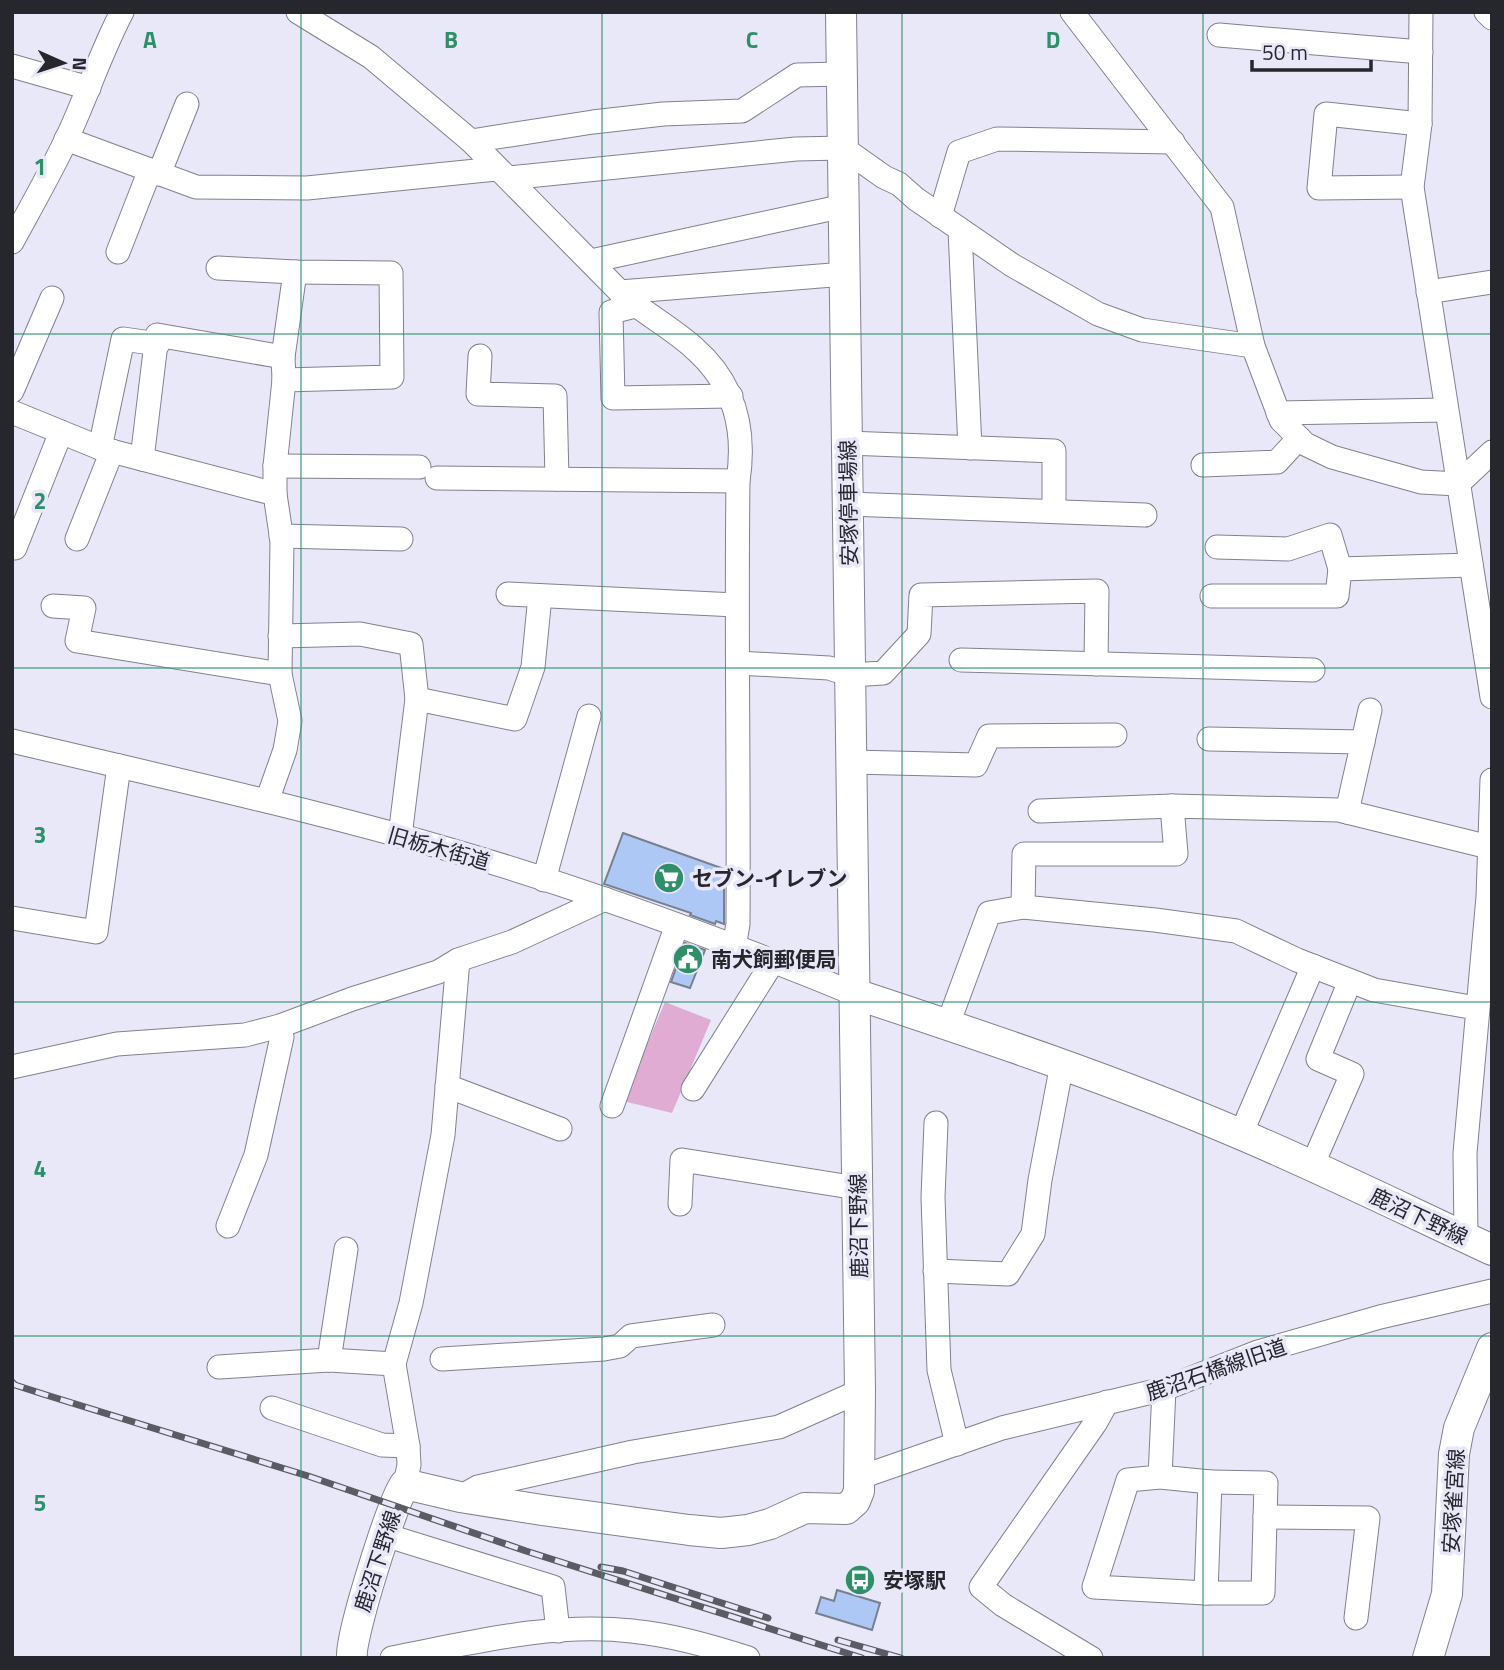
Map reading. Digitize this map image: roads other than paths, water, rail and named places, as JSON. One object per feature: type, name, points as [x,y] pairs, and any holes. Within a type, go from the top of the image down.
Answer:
[{"type":"main road","name":"安塚停車場線","points":[[841,12],[855,994]]},
{"type":"main road","name":"鹿沼下野線","points":[[352,1658],[352,1642],[385,1535],[405,1484],[460,1497],[721,1533],[770,1524],[805,1508],[846,1509],[855,1500],[861,1477],[855,994],[1062,1064],[1241,1134],[1479,1244]]},
{"type":"main road","name":"安塚雀宮線","points":[[1428,1658],[1447,1594],[1454,1454],[1459,1428],[1492,1348]]},
{"type":"street","points":[[12,242],[66,139],[89,89],[105,44],[122,12]]},
{"type":"street","points":[[298,12],[371,57],[471,141],[628,299],[695,348],[727,386],[740,433],[741,461],[738,481],[736,606],[738,924],[734,947]]},
{"type":"street","points":[[1421,12],[1420,124],[1412,187],[1492,697]]},
{"type":"street","points":[[1486,12],[1492,18]]},
{"type":"street","points":[[1077,14],[1222,206],[1253,346],[1281,420],[1305,444],[1332,457],[1420,482],[1458,484],[1492,452]]},
{"type":"street","points":[[1219,36],[1421,52]]},
{"type":"street","points":[[12,66],[89,89]]},
{"type":"street","points":[[471,141],[651,115],[742,111],[797,75],[842,74]]},
{"type":"street","points":[[118,252],[187,104]]},
{"type":"street","points":[[1412,187],[1318,188],[1326,114],[1420,124]]},
{"type":"street","points":[[66,139],[195,187],[307,188],[796,149],[843,148],[884,177],[899,184],[940,216],[1012,265],[1098,314],[1142,330],[1253,346]]},
{"type":"street","points":[[940,216],[958,152],[997,139],[1172,142]]},
{"type":"street","points":[[592,261],[844,206]]},
{"type":"street","points":[[960,230],[970,448]]},
{"type":"street","points":[[218,268],[391,273],[393,377],[284,380]]},
{"type":"street","points":[[267,801],[285,750],[290,721],[279,674],[281,536],[275,494],[275,466],[284,380],[283,357],[295,272]]},
{"type":"street","points":[[731,396],[613,398],[611,312],[628,299],[845,274]]},
{"type":"street","points":[[1428,292],[1492,282]]},
{"type":"street","points":[[12,391],[52,298]]},
{"type":"street","points":[[142,459],[157,335],[283,357]]},
{"type":"street","points":[[77,539],[106,449],[123,339],[158,344]]},
{"type":"street","points":[[480,356],[478,394],[555,396],[557,479]]},
{"type":"street","points":[[1278,413],[1446,410]]},
{"type":"street","points":[[12,412],[106,449],[275,494]]},
{"type":"street","points":[[15,548],[61,432]]},
{"type":"street","points":[[1203,465],[1277,462],[1299,438]]},
{"type":"street","points":[[847,443],[1054,451],[1054,511]]},
{"type":"street","points":[[275,466],[557,479],[738,481]]},
{"type":"street","points":[[848,504],[1145,515]]},
{"type":"street","points":[[1212,596],[1337,596],[1340,569],[1330,535],[1287,549],[1217,547]]},
{"type":"street","points":[[281,536],[401,540]]},
{"type":"street","points":[[1340,569],[1471,565]]},
{"type":"street","points":[[738,663],[829,668],[850,675],[883,673],[919,634],[921,595],[1097,591],[1096,664]]},
{"type":"street","points":[[508,594],[736,606]]},
{"type":"street","points":[[417,699],[515,719],[533,667],[540,596]]},
{"type":"street","points":[[52,606],[84,608],[77,641],[279,674]]},
{"type":"street","points":[[280,636],[360,634],[411,644],[417,699],[400,836]]},
{"type":"street","points":[[961,660],[1313,670]]},
{"type":"street","points":[[1347,811],[1370,710]]},
{"type":"street","points":[[544,880],[589,716]]},
{"type":"street","points":[[852,762],[976,765],[989,736],[1115,735]]},
{"type":"street","points":[[1209,739],[1363,743]]},
{"type":"street","name":"旧栃木街道","points":[[12,741],[267,801],[400,836],[605,899],[774,960],[855,994]]},
{"type":"street","points":[[12,918],[96,932],[119,766]]},
{"type":"street","points":[[1479,1244],[1465,1153],[1476,1008],[1490,897],[1492,780]]},
{"type":"street","points":[[1023,907],[1024,854],[1176,855],[1172,806]]},
{"type":"street","points":[[1040,811],[1172,806],[1347,811],[1489,848]]},
{"type":"street","points":[[12,1067],[117,1044],[245,1035],[280,1026],[352,999],[438,972],[458,960],[512,942],[605,899]]},
{"type":"street","points":[[948,1024],[989,913],[1023,907],[1236,931],[1312,966],[1374,990],[1476,1008]]},
{"type":"street","points":[[612,1106],[677,925]]},
{"type":"street","points":[[405,1484],[410,1465],[394,1364],[411,1303],[443,1135],[458,960]]},
{"type":"street","points":[[693,1089],[774,960]]},
{"type":"street","points":[[1241,1134],[1312,966]]},
{"type":"street","points":[[1312,1166],[1352,1074],[1318,1059],[1350,981]]},
{"type":"street","points":[[228,1226],[256,1155],[282,1037],[280,1026]]},
{"type":"street","points":[[935,1271],[1009,1274],[1033,1234],[1040,1180],[1062,1064]]},
{"type":"street","points":[[447,1086],[561,1129]]},
{"type":"street","points":[[936,1123],[933,1197],[939,1370],[957,1444]]},
{"type":"street","points":[[680,1204],[682,1160],[857,1188]]},
{"type":"street","points":[[329,1360],[346,1249]]},
{"type":"street","name":"鹿沼石橋線旧道","points":[[861,1477],[1002,1428],[1164,1389],[1258,1352],[1380,1317],[1492,1292]]},
{"type":"street","points":[[442,1359],[604,1349],[620,1346],[631,1336],[713,1325]]},
{"type":"street","points":[[219,1367],[329,1360],[394,1364]]},
{"type":"street","points":[[1160,1477],[1164,1389]]},
{"type":"street","points":[[460,1497],[478,1487],[633,1452],[779,1427],[860,1391]]},
{"type":"street","points":[[1091,1658],[1003,1605],[981,1587],[1096,1422],[1107,1402]]},
{"type":"street","points":[[272,1408],[382,1445],[408,1446]]},
{"type":"street","points":[[1160,1477],[1210,1482],[1266,1483],[1263,1593],[1094,1587],[1128,1479],[1160,1477]]},
{"type":"street","points":[[1206,1593],[1210,1482]]},
{"type":"street","points":[[1265,1517],[1368,1518],[1356,1618]]},
{"type":"street","points":[[385,1535],[553,1587],[558,1631]]},
{"type":"street","points":[[392,1658],[523,1634],[631,1630],[676,1638],[748,1658]]},
{"type":"railway","points":[[12,1382],[862,1658]]},
{"type":"railway","points":[[601,1567],[623,1571],[768,1618]]},
{"type":"railway","points":[[838,1640],[901,1658]]},
{"type":"place","name":"セブン-イレブン","points":[[669,878]]},
{"type":"place","name":"南犬飼郵便局","points":[[688,959]]},
{"type":"place","name":"安塚駅","points":[[860,1580]]}]
